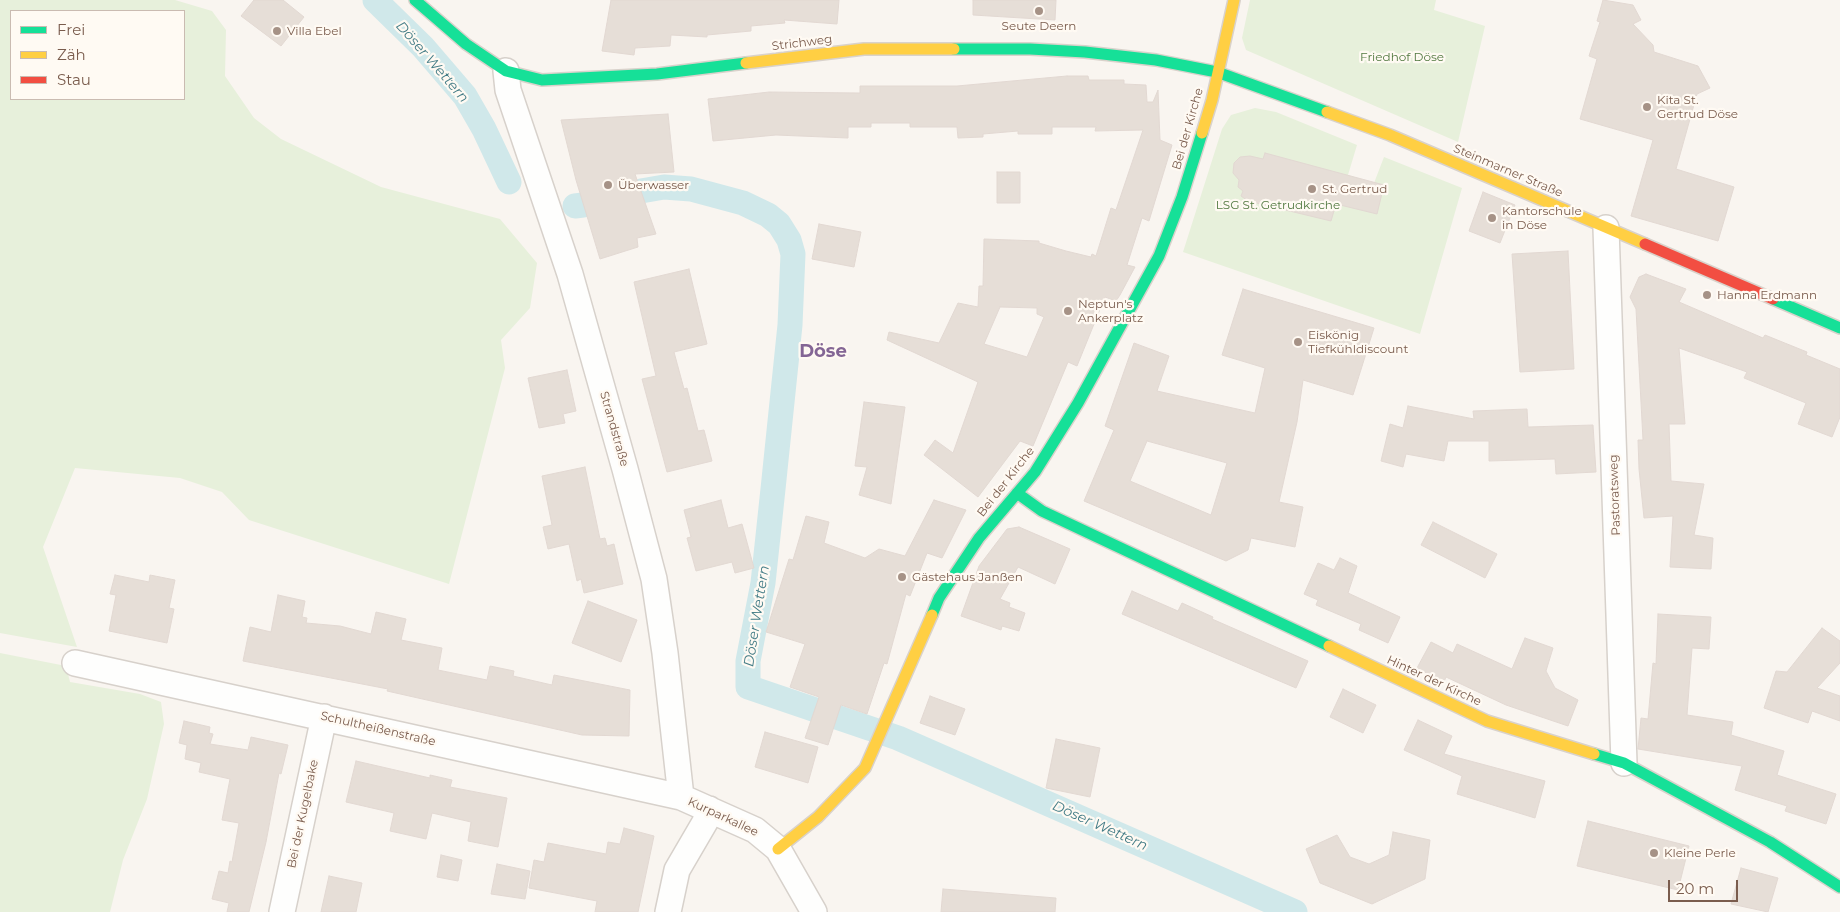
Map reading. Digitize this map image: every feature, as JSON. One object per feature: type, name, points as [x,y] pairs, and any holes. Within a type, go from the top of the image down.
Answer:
[{"type":"street","name":"Strichweg","points":[[415,0],[466,44],[506,71],[542,80],[574,80],[657,74],[864,49],[1030,49],[1156,60],[1217,72]]},
{"type":"street","name":"Bei der Kirche","points":[[778,849],[818,817],[865,768],[898,689],[940,598],[979,538],[1035,472],[1078,403],[1159,256],[1182,197],[1212,100],[1234,0]]},
{"type":"street","name":"Strandstraße","points":[[506,71],[508,90],[570,274],[654,579],[666,653],[681,797]]},
{"type":"street","name":"Steinmarner Straße","points":[[1217,72],[1390,134],[1840,328]]},
{"type":"street","name":"Pastoratsweg","points":[[1606,228],[1624,762]]},
{"type":"street","name":"Hinter der Kirche","points":[[1018,493],[1042,511],[1487,721],[1624,762],[1770,842],[1840,887]]},
{"type":"street","name":"Schultheißenstraße","points":[[75,663],[324,716],[681,797]]},
{"type":"street","name":"Bei der Kugelbake","points":[[282,912],[324,716]]},
{"type":"street","name":"Kurparkallee","points":[[681,797],[755,830],[778,849],[814,912]]},
{"type":"street","points":[[668,912],[677,870],[705,822],[709,809]]},
{"type":"green space","points":[[0,0],[175,0],[212,11],[226,30],[225,76],[254,118],[281,139],[381,187],[500,219],[537,263],[530,308],[501,340],[505,368],[449,584],[249,520],[222,492],[180,478],[75,468],[43,547],[77,647],[0,633]]},
{"type":"green space","name":"Friedhof Döse","points":[[1250,0],[1436,0],[1434,10],[1485,26],[1458,142],[1246,50],[1242,38]]},
{"type":"green space","name":"LSG St. Getrudkirche","points":[[1255,108],[1276,112],[1357,145],[1348,175],[1374,183],[1384,157],[1462,188],[1420,334],[1183,252],[1222,129],[1231,115]]},
{"type":"green space","points":[[0,653],[66,666],[70,682],[140,694],[161,702],[164,724],[147,799],[123,860],[110,912],[0,912]]},
{"type":"building","name":"Villa Ebel","points":[[254,0],[283,0],[304,17],[281,46],[241,16]]},
{"type":"building","points":[[611,0],[839,0],[837,24],[784,20],[785,23],[751,26],[751,31],[707,35],[707,37],[671,35],[670,46],[635,48],[634,55],[602,51]]},
{"type":"building","points":[[973,0],[1056,0],[1055,20],[973,15]]},
{"type":"building","points":[[1603,0],[1633,5],[1641,20],[1633,24],[1653,45],[1654,52],[1698,66],[1710,88],[1697,94],[1676,169],[1734,187],[1718,241],[1631,216],[1653,140],[1580,119],[1597,59],[1589,56],[1600,22],[1597,21]]},
{"type":"building","points":[[1067,76],[1088,76],[1089,80],[1124,80],[1124,84],[1146,85],[1147,102],[1153,102],[1158,90],[1160,140],[1172,145],[1149,221],[1142,218],[1127,265],[1135,267],[1120,295],[1116,301],[1105,297],[1077,366],[1068,362],[1033,446],[1020,441],[978,497],[924,455],[935,440],[953,453],[978,382],[887,340],[889,332],[939,343],[958,303],[978,307],[979,286],[983,286],[984,239],[1039,241],[1039,243],[1066,251],[1091,257],[1092,254],[1096,256],[1111,208],[1116,210],[1143,130],[1095,131],[1096,127],[1052,127],[1052,134],[1018,134],[1018,131],[983,134],[983,137],[958,138],[957,127],[910,127],[910,123],[871,123],[871,127],[848,127],[848,138],[776,135],[713,141],[708,99],[769,92],[860,93],[860,86],[957,86]],"holes":[[[1000,307],[1037,308],[1037,314],[1044,317],[1027,357],[984,344]]]},
{"type":"building","name":"Überwasser","points":[[668,114],[674,172],[635,174],[656,234],[637,238],[638,247],[600,259],[576,180],[561,120]]},
{"type":"building","name":"St. Gertrud","points":[[1265,153],[1384,185],[1377,214],[1336,204],[1331,221],[1248,201],[1241,196],[1243,191],[1238,187],[1239,180],[1233,173],[1234,163],[1240,157],[1250,156],[1263,159]]},
{"type":"building","points":[[997,172],[1020,172],[1020,203],[997,203]]},
{"type":"building","name":"Kantorschule in Döse","points":[[1483,192],[1515,205],[1500,243],[1469,231]]},
{"type":"building","points":[[819,224],[861,232],[854,267],[812,259]]},
{"type":"building","points":[[1568,251],[1574,369],[1520,372],[1512,254]]},
{"type":"building","points":[[689,269],[707,344],[674,352],[684,389],[687,388],[698,431],[704,430],[712,461],[667,472],[642,379],[656,376],[634,282]]},
{"type":"building","points":[[1646,274],[1686,289],[1679,302],[1763,338],[1765,335],[1807,352],[1806,355],[1840,369],[1840,417],[1832,437],[1798,424],[1806,403],[1744,378],[1747,372],[1679,348],[1685,424],[1669,424],[1671,481],[1704,484],[1694,535],[1713,538],[1711,569],[1670,567],[1673,516],[1644,518],[1639,469],[1638,440],[1643,440],[1636,309],[1630,297],[1639,277]]},
{"type":"building","points":[[1243,289],[1374,328],[1353,395],[1303,380],[1297,422],[1279,502],[1303,507],[1295,547],[1251,538],[1248,550],[1226,561],[1084,501],[1114,430],[1105,426],[1134,343],[1169,356],[1157,391],[1255,413],[1265,368],[1222,355]],"holes":[[[1147,441],[1227,463],[1211,515],[1130,481]]]},
{"type":"building","points":[[567,370],[576,411],[563,414],[565,423],[539,428],[528,378]]},
{"type":"building","points":[[864,402],[905,407],[891,504],[859,495],[867,467],[855,466]]},
{"type":"building","points":[[1408,406],[1474,419],[1473,411],[1527,409],[1528,427],[1593,425],[1596,472],[1556,474],[1555,459],[1489,461],[1489,441],[1448,441],[1444,461],[1406,454],[1403,467],[1381,461],[1390,424],[1403,428]]},
{"type":"building","points":[[585,467],[600,539],[605,538],[607,546],[614,544],[623,584],[584,593],[581,579],[577,581],[569,544],[548,549],[543,527],[552,525],[542,476]]},
{"type":"building","points":[[721,500],[728,528],[742,524],[754,568],[735,573],[732,562],[696,571],[687,538],[691,537],[684,510]]},
{"type":"building","points":[[934,500],[966,510],[942,558],[927,553],[910,596],[906,594],[887,664],[884,663],[867,714],[841,705],[828,745],[805,738],[819,697],[790,687],[805,644],[766,632],[789,559],[793,560],[806,516],[829,522],[824,543],[865,558],[879,549],[905,556]]},
{"type":"building","points":[[1433,522],[1497,554],[1485,578],[1421,545]]},
{"type":"building","points":[[1019,527],[1070,549],[1055,584],[1018,567],[1000,599],[1010,603],[1009,607],[1025,613],[1019,631],[1002,626],[1001,630],[961,616],[979,566],[1007,529]]},
{"type":"building","points":[[1340,558],[1357,566],[1348,593],[1400,617],[1388,643],[1359,630],[1361,624],[1316,605],[1318,600],[1304,594],[1318,563],[1334,570]]},
{"type":"building","points":[[115,575],[149,582],[150,575],[175,580],[169,608],[174,609],[167,643],[109,631],[116,595],[110,594]]},
{"type":"building","points":[[1132,591],[1178,611],[1182,603],[1213,617],[1212,619],[1308,661],[1296,688],[1122,614]]},
{"type":"building","points":[[278,595],[305,601],[302,617],[307,618],[306,623],[340,626],[371,634],[376,612],[406,619],[401,640],[442,648],[438,670],[487,680],[490,666],[514,671],[513,676],[552,685],[554,675],[630,690],[629,736],[582,735],[387,691],[388,689],[243,661],[250,627],[271,632]]},
{"type":"building","points":[[588,601],[637,620],[621,662],[572,643]]},
{"type":"building","points":[[1658,614],[1711,617],[1709,649],[1692,648],[1687,715],[1733,722],[1731,735],[1784,751],[1777,775],[1836,794],[1826,824],[1785,811],[1787,806],[1735,790],[1742,766],[1638,749],[1641,718],[1648,719],[1653,663],[1656,664]]},
{"type":"building","points":[[1822,628],[1840,641],[1840,663],[1817,688],[1840,696],[1840,721],[1812,711],[1808,723],[1764,708],[1776,671],[1787,672]]},
{"type":"building","points":[[1525,638],[1553,648],[1546,671],[1555,688],[1578,700],[1568,726],[1506,705],[1446,677],[1444,682],[1417,668],[1431,642],[1453,653],[1457,644],[1512,669]]},
{"type":"building","points":[[1343,689],[1376,705],[1363,733],[1330,717]]},
{"type":"building","points":[[930,696],[965,709],[955,735],[920,723]]},
{"type":"building","points":[[1418,720],[1452,736],[1444,754],[1545,781],[1535,818],[1457,794],[1462,776],[1404,750]]},
{"type":"building","points":[[184,721],[210,727],[209,733],[213,734],[210,744],[248,750],[251,737],[288,745],[281,774],[279,773],[266,842],[249,912],[227,912],[229,903],[212,899],[219,871],[228,873],[230,861],[232,862],[239,823],[222,820],[230,779],[199,772],[201,763],[185,759],[187,745],[179,743]]},
{"type":"building","points":[[765,732],[818,747],[808,783],[755,767]]},
{"type":"building","points":[[1056,739],[1100,748],[1090,797],[1046,788]]},
{"type":"building","points":[[356,761],[430,778],[430,775],[452,780],[450,787],[507,798],[498,847],[468,841],[471,822],[432,813],[426,839],[390,831],[394,813],[346,802]]},
{"type":"building","points":[[1588,821],[1689,846],[1678,890],[1577,866]]},
{"type":"building","points":[[624,828],[654,836],[638,912],[595,912],[597,901],[529,888],[534,860],[544,862],[548,843],[606,854],[608,842],[620,844]]},
{"type":"building","points":[[1393,832],[1430,840],[1425,879],[1372,904],[1320,883],[1306,849],[1337,835],[1350,857],[1369,864],[1389,855]]},
{"type":"building","points":[[441,855],[462,860],[458,881],[437,877]]},
{"type":"building","points":[[497,864],[530,871],[525,899],[491,894]]},
{"type":"building","points":[[1741,868],[1778,878],[1768,912],[1731,904]]},
{"type":"building","points":[[329,876],[362,883],[356,912],[321,912]]},
{"type":"building","points":[[943,889],[1056,898],[1055,912],[941,912]]},
{"type":"waterway","name":"Döser Wettern","points":[[375,0],[423,47],[465,96],[484,129],[509,182]]},
{"type":"waterway","name":"Döser Wettern","points":[[641,191],[664,187],[691,189],[743,203],[768,215],[779,224],[789,240],[793,254],[790,325],[773,489],[763,583],[748,661],[748,687],[898,738],[1295,912]]},
{"type":"waterway","name":"Döser Wettern","points":[[575,206],[583,205]]},
{"type":"traffic: fast","points":[[415,0],[466,44],[506,71],[542,80],[657,74],[746,63]]},
{"type":"traffic: fast","points":[[954,49],[1030,49],[1085,52],[1156,60],[1217,72],[1327,112]]},
{"type":"traffic: fast","points":[[932,615],[939,598],[979,538],[1035,472],[1078,403],[1159,256],[1182,197],[1202,133]]},
{"type":"traffic: fast","points":[[1773,299],[1840,328]]},
{"type":"traffic: fast","points":[[1017,493],[1042,511],[1329,646]]},
{"type":"traffic: fast","points":[[1594,754],[1624,763],[1770,842],[1840,887]]},
{"type":"traffic: slow","points":[[1202,133],[1212,100],[1234,0]]},
{"type":"traffic: slow","points":[[746,63],[864,49],[954,49]]},
{"type":"traffic: slow","points":[[1327,112],[1390,135],[1645,244]]},
{"type":"traffic: slow","points":[[778,849],[818,817],[865,768],[932,615]]},
{"type":"traffic: slow","points":[[1329,646],[1487,721],[1594,754]]},
{"type":"traffic: jam","points":[[1645,244],[1773,299]]},
{"type":"place","name":"Seute Deern","points":[[1039,11]]},
{"type":"place","name":"Villa Ebel","points":[[277,31]]},
{"type":"place","name":"Kita St. Gertrud Döse","points":[[1647,107]]},
{"type":"place","name":"Überwasser","points":[[608,185]]},
{"type":"place","name":"St. Gertrud","points":[[1312,189]]},
{"type":"place","name":"Kantorschule in Döse","points":[[1492,218]]},
{"type":"place","name":"Hanna Erdmann","points":[[1707,295]]},
{"type":"place","name":"Neptun's Ankerplatz","points":[[1068,311]]},
{"type":"place","name":"Eiskönig Tiefkühldiscount","points":[[1298,342]]},
{"type":"place","name":"Gästehaus Janßen","points":[[902,577]]},
{"type":"place","name":"Kleine Perle","points":[[1654,853]]},
{"type":"district","name":"Döse","points":[[823,352]]}]
